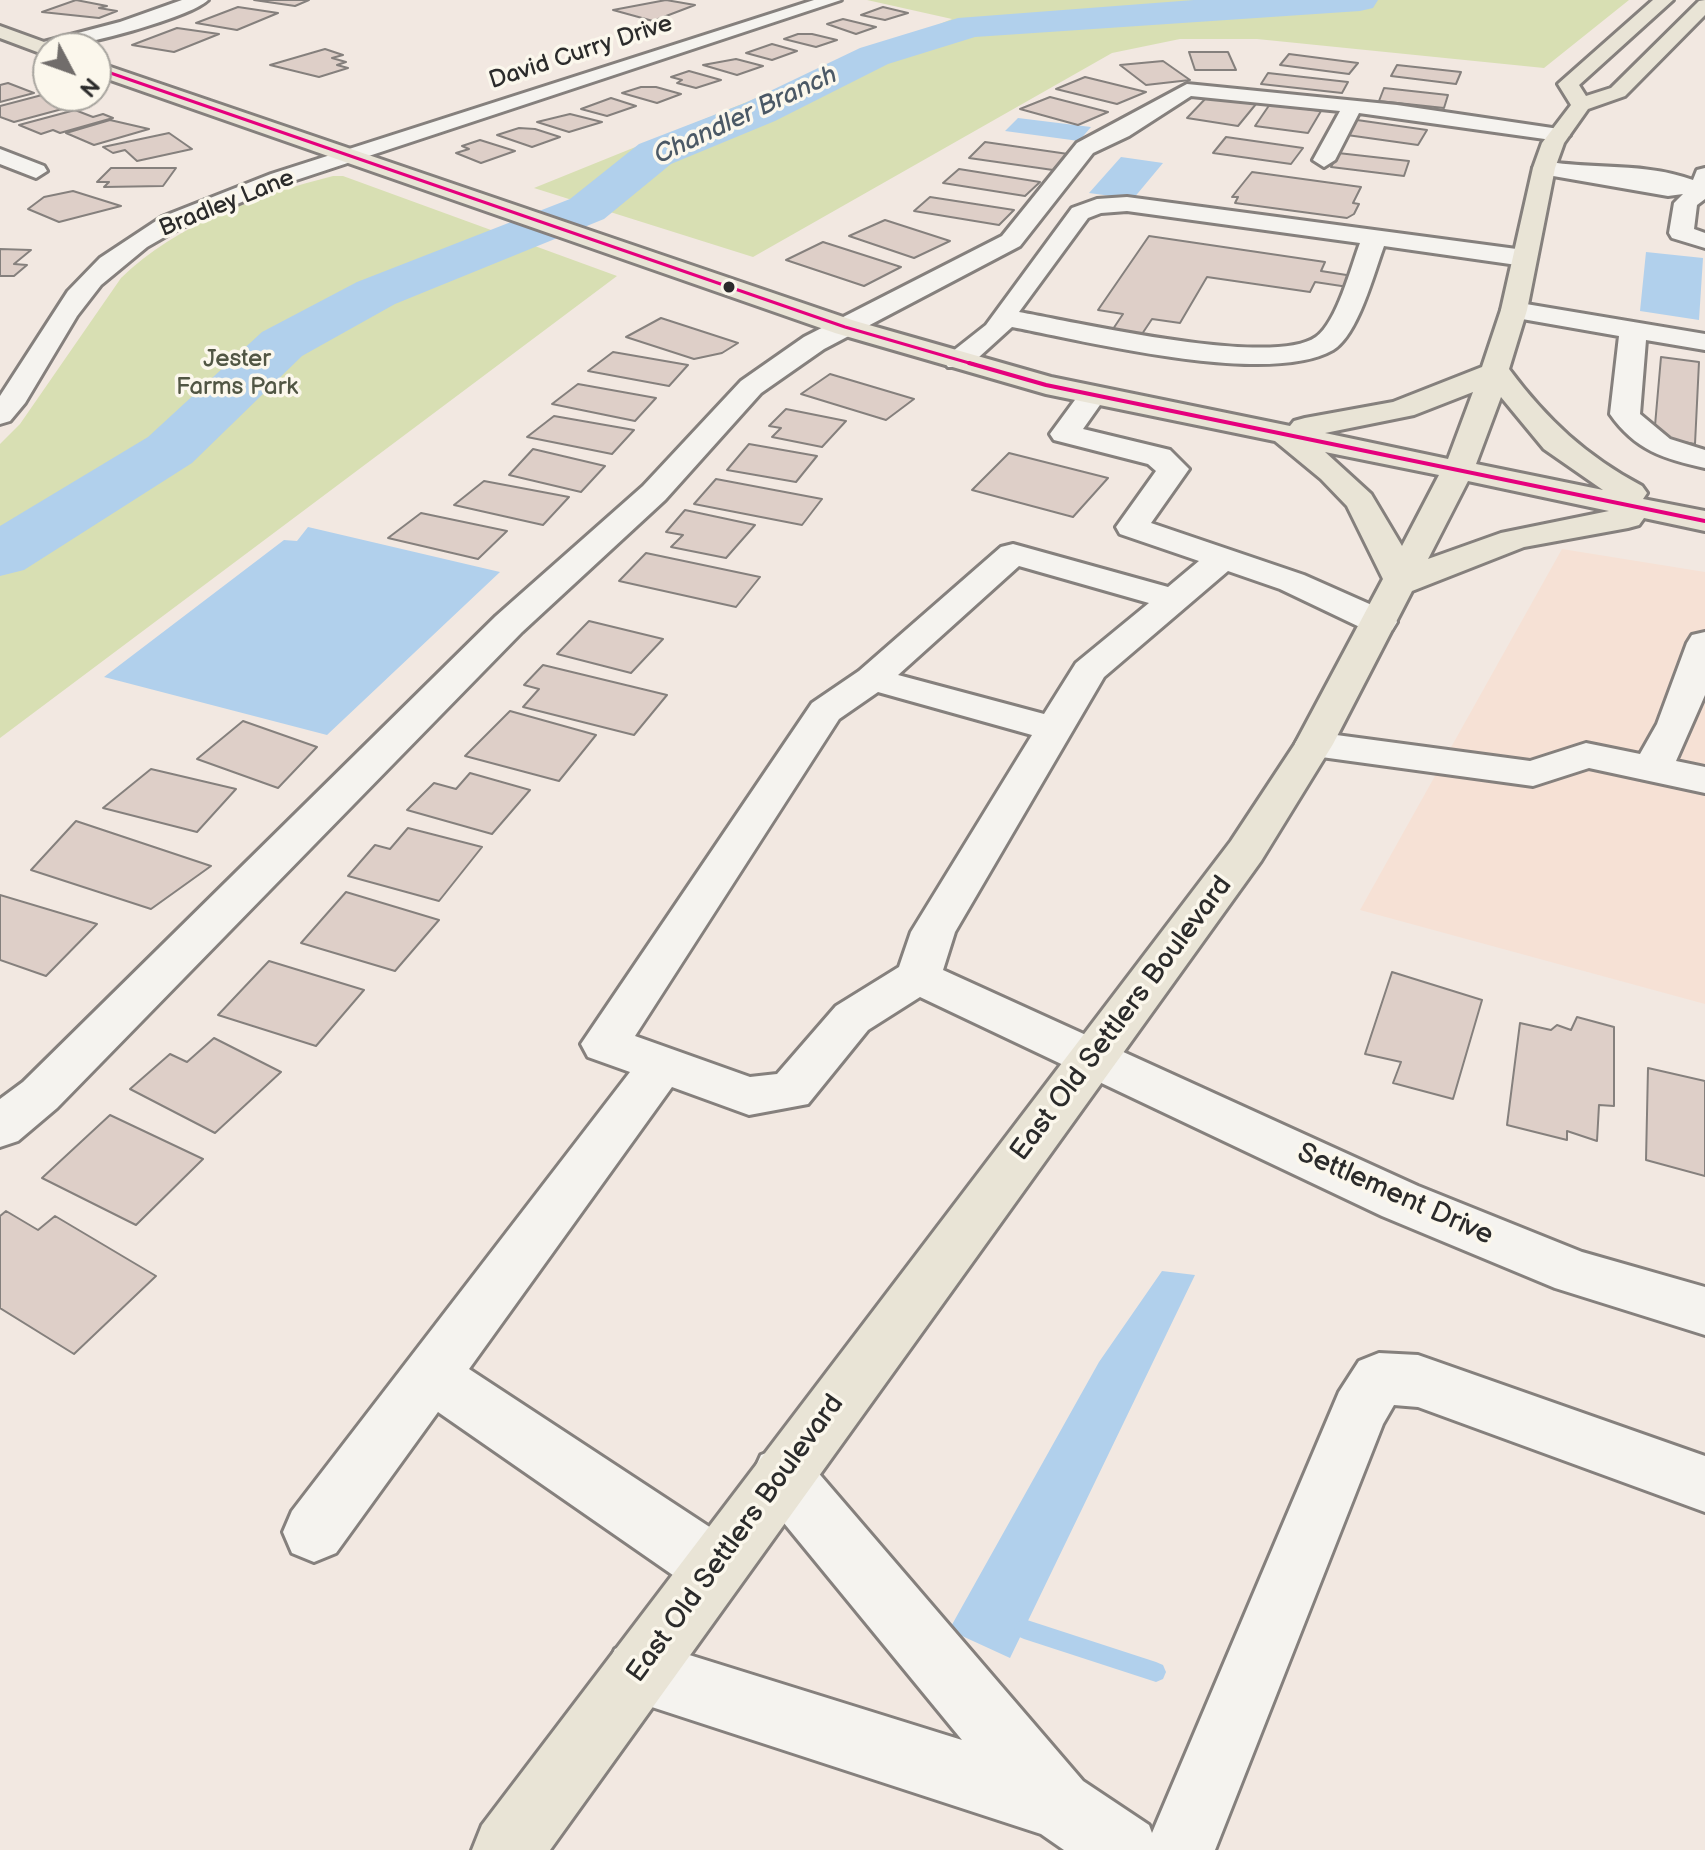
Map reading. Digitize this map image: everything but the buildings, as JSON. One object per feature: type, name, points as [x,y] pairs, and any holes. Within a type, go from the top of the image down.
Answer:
[{"type":"main road","points":[[1664,0],[1568,84],[1581,105],[1618,92],[1705,5]]},
{"type":"main road","points":[[0,32],[32,44]]},
{"type":"main road","points":[[112,74],[845,327],[958,361],[1093,395],[1705,521]]},
{"type":"main road","name":"East Old Settlers Boulevard","points":[[507,1850],[1246,851],[1314,744],[1471,445],[1514,310],[1544,168],[1556,139],[1581,105]]},
{"type":"main road","points":[[1274,430],[1390,414],[1425,404],[1496,371],[1532,421],[1568,456],[1671,514]]},
{"type":"main road","points":[[1274,430],[1354,490],[1375,521],[1390,602],[1454,558],[1538,531],[1671,514]]},
{"type":"street","points":[[106,32],[199,0]]},
{"type":"street","name":"David Curry Drive","points":[[346,157],[832,0]]},
{"type":"street","points":[[0,1127],[40,1095],[509,624],[654,493],[751,387],[814,343],[1011,241],[1085,148],[1121,131],[1187,90],[1402,112],[1441,125],[1556,139]]},
{"type":"street","points":[[1324,160],[1353,106]]},
{"type":"street","points":[[0,156],[36,171]]},
{"type":"street","name":"Bradley Lane","points":[[0,415],[15,398],[83,288],[129,247],[203,208],[346,157]]},
{"type":"street","points":[[1544,168],[1591,174],[1616,183],[1668,189],[1700,185]]},
{"type":"street","points":[[1700,185],[1686,203],[1681,233],[1705,241]]},
{"type":"street","points":[[958,361],[998,329],[1002,317],[1080,213],[1097,206],[1127,204],[1524,258]]},
{"type":"street","points":[[1002,317],[1238,356],[1295,352],[1325,343],[1341,320],[1374,239]]},
{"type":"street","points":[[1514,310],[1705,342]]},
{"type":"street","points":[[1633,330],[1625,414],[1648,441],[1671,452],[1705,459]]},
{"type":"street","points":[[1093,395],[1065,434],[1159,457],[1173,469],[1132,527],[1292,582],[1390,602]]},
{"type":"street","points":[[1173,599],[1013,554],[872,679],[825,711],[605,1044],[749,1096],[791,1091],[852,1018],[918,977],[933,932],[1089,671],[1221,560]]},
{"type":"street","points":[[1653,767],[1690,728],[1705,643]]},
{"type":"street","points":[[872,679],[1054,729]]},
{"type":"street","points":[[1314,744],[1533,774],[1586,755],[1705,780]]},
{"type":"street","name":"Settlement Drive","points":[[918,977],[1400,1201],[1574,1272],[1705,1311]]},
{"type":"street","points":[[314,1532],[662,1065]]},
{"type":"street","points":[[431,1375],[715,1567]]},
{"type":"street","points":[[1180,1850],[1359,1411],[1379,1379],[1418,1381],[1705,1484]]},
{"type":"street","points":[[782,1475],[1059,1805],[1124,1850]]},
{"type":"street","points":[[638,1672],[1059,1805]]},
{"type":"shaded area","points":[[1562,549],[1705,572],[1705,1004],[1360,910]]},
{"type":"green space","points":[[867,0],[1629,0],[1544,68],[1257,39],[1180,39],[1112,53],[753,257],[534,188],[952,19]]},
{"type":"green space","name":"Jester Farms Park","points":[[343,176],[617,276],[0,738],[0,444],[20,424],[121,278],[143,259],[167,242],[220,214],[276,192]]},
{"type":"water","points":[[1018,118],[1091,127],[1079,141],[1005,131]]},
{"type":"water","points":[[1121,157],[1163,163],[1133,199],[1089,193]]},
{"type":"water","points":[[1646,252],[1703,258],[1699,320],[1640,311]]},
{"type":"water","points":[[308,527],[500,572],[327,735],[104,677],[284,540],[297,541]]},
{"type":"water","points":[[1162,1271],[1195,1275],[1010,1658],[949,1630],[1099,1362]]},
{"type":"waterway","name":"Chandler Branch","points":[[0,555],[170,450],[282,344],[376,293],[587,209],[655,154],[760,112],[874,56],[971,26],[1360,0]]},
{"type":"waterway","points":[[1024,1629],[1156,1672]]},
{"type":"transit line","points":[[112,74],[845,327],[1046,385],[1705,521]]}]
